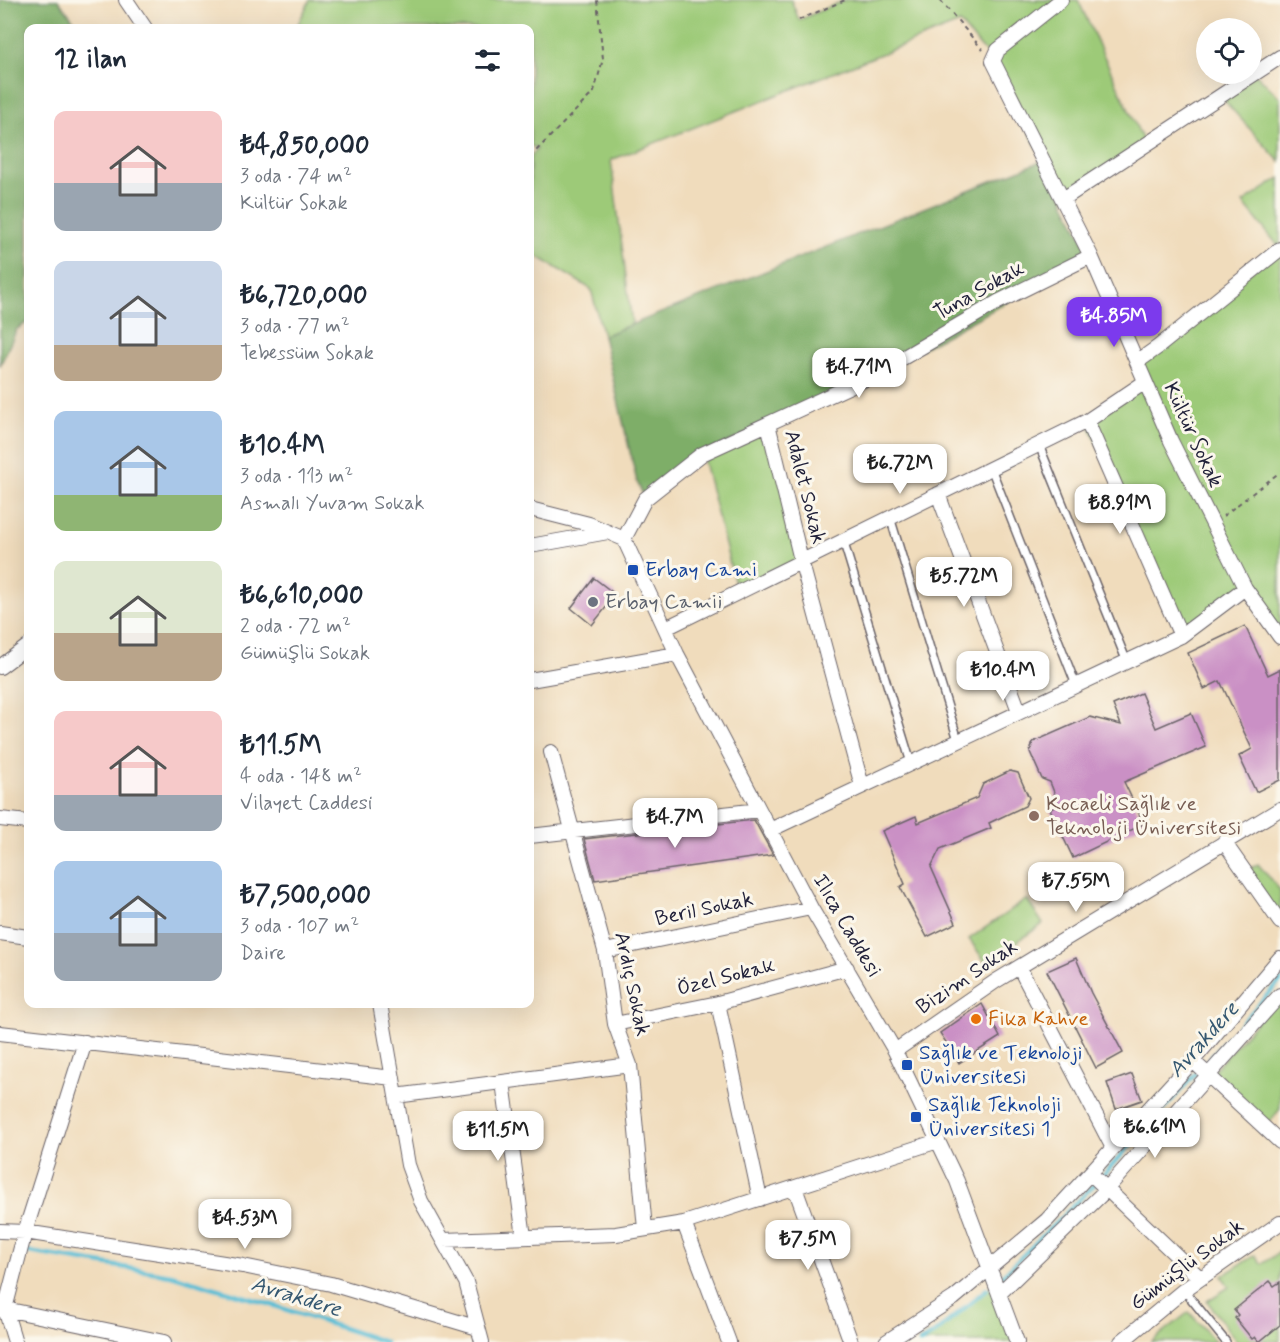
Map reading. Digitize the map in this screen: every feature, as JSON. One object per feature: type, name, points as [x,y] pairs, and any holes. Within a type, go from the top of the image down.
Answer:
[{"type":"street","points":[[126,0],[142,24]]},
{"type":"street","points":[[996,55],[1061,0]]},
{"type":"street","name":"Kültür Sokak","points":[[996,55],[1091,256],[1171,441],[1245,588],[1280,637]]},
{"type":"street","points":[[1063,199],[1280,57]]},
{"type":"street","points":[[1137,362],[1280,249]]},
{"type":"street","name":"Tuna Sokak","points":[[624,539],[645,499],[702,454],[872,376],[998,302],[1091,256]]},
{"type":"street","points":[[666,628],[1087,422],[1145,382]]},
{"type":"street","points":[[1087,422],[1181,636]]},
{"type":"street","name":"Adalet Sokak","points":[[768,424],[801,560],[862,786]]},
{"type":"street","points":[[938,494],[1019,711]]},
{"type":"street","points":[[534,510],[610,531],[624,539]]},
{"type":"street","points":[[534,545],[610,531]]},
{"type":"street","name":"Ilıca Caddesi","points":[[624,539],[677,654],[759,810],[811,908],[895,1051],[957,1181],[1017,1342]]},
{"type":"street","points":[[770,830],[1181,636],[1245,588]]},
{"type":"street","points":[[0,667],[24,649]]},
{"type":"street","points":[[534,679],[677,654]]},
{"type":"street","name":"Ardıç Sokak","points":[[551,752],[606,951],[615,1024],[630,1065],[645,1229]]},
{"type":"street","name":"Bizim Sokak","points":[[895,1051],[1019,967],[1280,809]]},
{"type":"street","points":[[534,836],[759,810]]},
{"type":"street","points":[[0,819],[24,822]]},
{"type":"street","points":[[1224,842],[1280,922]]},
{"type":"street","name":"Beril Sokak","points":[[606,951],[811,908]]},
{"type":"street","points":[[0,933],[24,936]]},
{"type":"street","points":[[886,1342],[954,1298],[1047,1220],[1193,1060],[1280,958]]},
{"type":"street","points":[[1019,967],[1113,1148]]},
{"type":"street","name":"Özel Sokak","points":[[615,1024],[718,1003],[847,968]]},
{"type":"street","points":[[999,1294],[1106,1189],[1280,995]]},
{"type":"street","points":[[718,1003],[760,1199]]},
{"type":"street","points":[[381,1008],[408,1165],[421,1201],[466,1282],[480,1335]]},
{"type":"street","points":[[0,1033],[393,1078]]},
{"type":"street","points":[[15,1342],[2,1309],[85,1042]]},
{"type":"street","points":[[1193,1060],[1280,1142]]},
{"type":"street","points":[[396,1096],[630,1065]]},
{"type":"street","points":[[503,1082],[524,1237]]},
{"type":"street","points":[[443,1240],[616,1234],[684,1223],[938,1141]]},
{"type":"street","points":[[1090,1173],[1200,1278]]},
{"type":"street","points":[[795,1188],[851,1342]]},
{"type":"street","points":[[684,1223],[729,1342]]},
{"type":"street","name":"Gümüşlü Sokak","points":[[1121,1342],[1200,1278],[1280,1223]]},
{"type":"street","points":[[0,1231],[26,1232],[243,1266],[320,1282],[480,1335]]},
{"type":"street","points":[[2,1309],[162,1342]]},
{"type":"street","points":[[1012,1327],[1024,1342]]},
{"type":"lane","points":[[1039,445],[1127,662]]},
{"type":"lane","points":[[991,468],[1076,685]]},
{"type":"lane","points":[[890,517],[958,740]]},
{"type":"lane","points":[[843,540],[911,763]]},
{"type":"lane","points":[[1184,1290],[1226,1342]]},
{"type":"path","points":[[534,153],[594,92],[603,59],[597,0]]},
{"type":"path","points":[[799,20],[845,0]]},
{"type":"path","points":[[940,0],[996,55]]},
{"type":"path","points":[[1213,525],[1280,472]]},
{"type":"green space","points":[[0,0],[58,0],[77,24],[24,24],[24,325],[17,329],[0,366]]},
{"type":"green space","points":[[310,0],[791,0],[799,20],[845,0],[1078,0],[1145,145],[1063,199],[993,61],[960,23],[611,160],[632,324],[603,336],[591,289],[534,254],[534,152],[537,149],[534,147],[534,24],[298,24]]},
{"type":"green space","points":[[1262,80],[1280,98],[1280,162],[1220,96],[1238,84],[1262,84]]},
{"type":"green space","points":[[1044,160],[1091,256],[872,376],[702,454],[645,499],[637,482],[603,336]]},
{"type":"green space","points":[[1280,178],[1280,248],[1243,203]]},
{"type":"green space","points":[[1280,248],[1280,637],[1244,589],[1181,636],[1087,421],[1145,382],[1137,362]]},
{"type":"green space","points":[[768,424],[801,560],[737,592],[702,454]]},
{"type":"green space","points":[[1258,864],[1280,890],[1280,922],[1245,872]]},
{"type":"green space","points":[[1027,899],[1043,924],[986,963],[969,939]]},
{"type":"green space","points":[[1280,995],[1280,1109],[1265,1128],[1209,1076]]},
{"type":"green space","points":[[1280,1252],[1280,1341],[1237,1342],[1207,1301],[1229,1287],[1222,1276],[1255,1255],[1262,1264]]},
{"type":"green space","points":[[995,1283],[1017,1342],[920,1342],[934,1334]]},
{"type":"green space","points":[[1189,1312],[1216,1342],[1151,1342]]},
{"type":"building","name":"Erbay Camii","points":[[594,578],[616,595],[592,625],[571,608]]},
{"type":"building","points":[[1245,626],[1268,675],[1280,669],[1280,780],[1256,792],[1239,756],[1252,749],[1220,681],[1204,689],[1188,653]]},
{"type":"building","points":[[1141,693],[1156,728],[1191,713],[1206,747],[1124,782],[1144,824],[1073,858],[1050,809],[1059,805],[1050,782],[1042,779],[1030,752],[1033,742],[1090,717],[1121,725],[1113,705]]},
{"type":"building","points":[[1010,771],[1018,773],[1029,798],[1025,806],[989,823],[991,828],[940,849],[931,867],[956,923],[927,937],[900,887],[905,884],[882,831],[916,816],[918,823],[977,798],[983,784]]},
{"type":"building","points":[[754,820],[773,855],[595,880],[584,839]]},
{"type":"building","points":[[1076,958],[1091,993],[1123,1053],[1096,1068],[1047,971]]},
{"type":"building","name":"Fika Kahve","points":[[982,1004],[1000,1037],[959,1063],[940,1033]]},
{"type":"building","points":[[1132,1074],[1142,1100],[1116,1109],[1107,1083]]},
{"type":"building","points":[[1270,1281],[1274,1286],[1280,1282],[1280,1325],[1259,1342],[1255,1337],[1252,1339],[1235,1318],[1238,1315],[1234,1310]]},
{"type":"waterway","name":"Avrakdere","points":[[1002,1276],[1098,1181],[1280,981]]},
{"type":"waterway","name":"Avrakdere","points":[[23,1251],[171,1275],[385,1342]]},
{"type":"waterway","name":"Avrakdere","points":[[920,1342],[934,1334],[987,1289]]},
{"type":"place","name":"Erbay Cami","points":[[633,570]]},
{"type":"place","name":"Erbay Camii","points":[[593,602]]},
{"type":"place","name":"Kocaeli Sağlık ve Teknoloji Üniversitesi","points":[[1034,816]]},
{"type":"place","name":"Fika Kahve","points":[[976,1019]]},
{"type":"place","name":"Sağlık ve Teknoloji Üniversitesi","points":[[907,1065]]},
{"type":"place","name":"Sağlık Teknoloji Üniversitesi 1","points":[[916,1117]]}]
